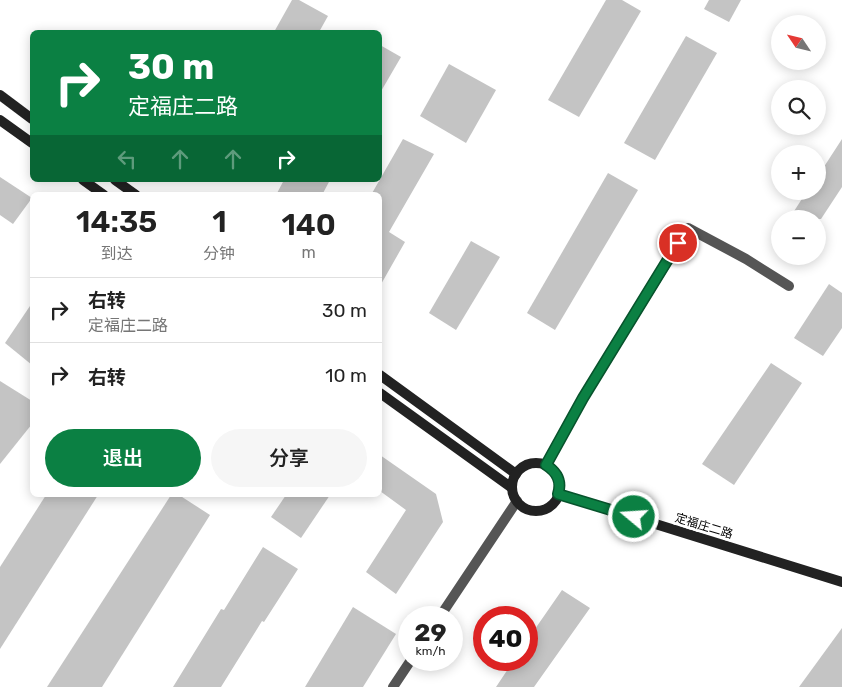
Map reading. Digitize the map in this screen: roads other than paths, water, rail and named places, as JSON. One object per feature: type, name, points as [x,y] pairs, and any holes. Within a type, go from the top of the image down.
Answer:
[{"type":"street","points":[[0,95],[30,118]]},
{"type":"street","points":[[0,120],[30,142]]},
{"type":"street","points":[[87,182],[100,192]]},
{"type":"street","points":[[118,182],[132,192]]},
{"type":"street","points":[[546,465],[583,398],[688,228],[746,259],[789,286]]},
{"type":"street","points":[[382,375],[516,474]]},
{"type":"street","points":[[382,394],[512,488],[517,500],[527,508],[539,510],[551,506],[558,494],[559,479],[554,471],[546,465],[537,463],[527,465],[516,474],[512,488]]},
{"type":"street","name":"定福庄二路","points":[[558,494],[842,582]]},
{"type":"street","points":[[447,606],[517,500]]},
{"type":"street","points":[[393,687],[404,671]]}]
